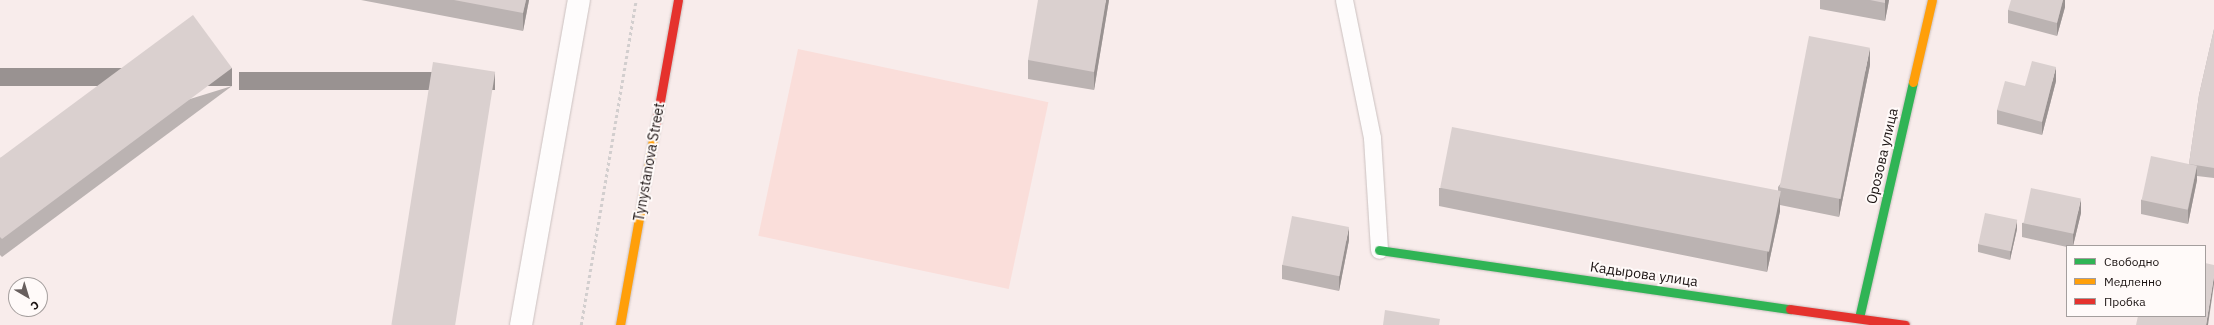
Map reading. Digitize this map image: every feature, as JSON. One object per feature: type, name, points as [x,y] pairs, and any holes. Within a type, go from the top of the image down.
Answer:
[{"type":"street","points":[[521,325],[579,0]]},
{"type":"street","name":"Tynystanova Street","points":[[620,325],[678,0]]},
{"type":"street","name":"Орозова улица","points":[[1859,318],[1932,0]]},
{"type":"street","name":"Кадырова улица","points":[[1379,250],[1905,325]]},
{"type":"lane","points":[[1344,0],[1372,138],[1379,250]]},
{"type":"path","points":[[581,325],[636,0]]},
{"type":"shaded area","points":[[798,49],[1048,102],[1009,289],[758,236]]},
{"type":"building","points":[[454,0],[526,0],[523,13]]},
{"type":"building","points":[[1038,0],[1106,0],[1094,72],[1028,60]]},
{"type":"building","points":[[1870,0],[1885,0],[1885,3]]},
{"type":"building","points":[[2011,0],[2063,0],[2057,23],[2008,10]]},
{"type":"building","points":[[193,15],[232,68],[2,239],[0,237],[0,158]]},
{"type":"building","points":[[2214,29],[2214,168],[2189,164],[2199,95]]},
{"type":"building","points":[[1809,36],[1870,48],[1840,199],[1780,187]]},
{"type":"building","points":[[2032,61],[2056,67],[2042,122],[1997,110],[2005,81],[2025,86]]},
{"type":"building","points":[[433,62],[495,72],[455,325],[391,325]]},
{"type":"building","points":[[1452,127],[1781,191],[1769,252],[1440,188]]},
{"type":"building","points":[[2151,156],[2197,166],[2188,210],[2142,200]]},
{"type":"building","points":[[2031,188],[2081,199],[2073,234],[2024,223]]},
{"type":"building","points":[[1985,213],[2017,220],[2011,251],[1978,244]]},
{"type":"building","points":[[1292,216],[1349,227],[1339,276],[1282,265]]},
{"type":"building","points":[[2206,263],[2214,265],[2214,276],[2206,325],[2136,325],[2138,317],[2206,317]]},
{"type":"building","points":[[1385,310],[1440,319],[1439,325],[1383,325]]},
{"type":"traffic: fast","points":[[1859,318],[1913,82]]},
{"type":"traffic: fast","points":[[1379,250],[1790,309]]},
{"type":"traffic: slow","points":[[1913,82],[1932,0]]},
{"type":"traffic: slow","points":[[620,325],[655,129]]},
{"type":"traffic: jam","points":[[655,129],[678,0]]},
{"type":"traffic: jam","points":[[1790,309],[1905,325]]}]
